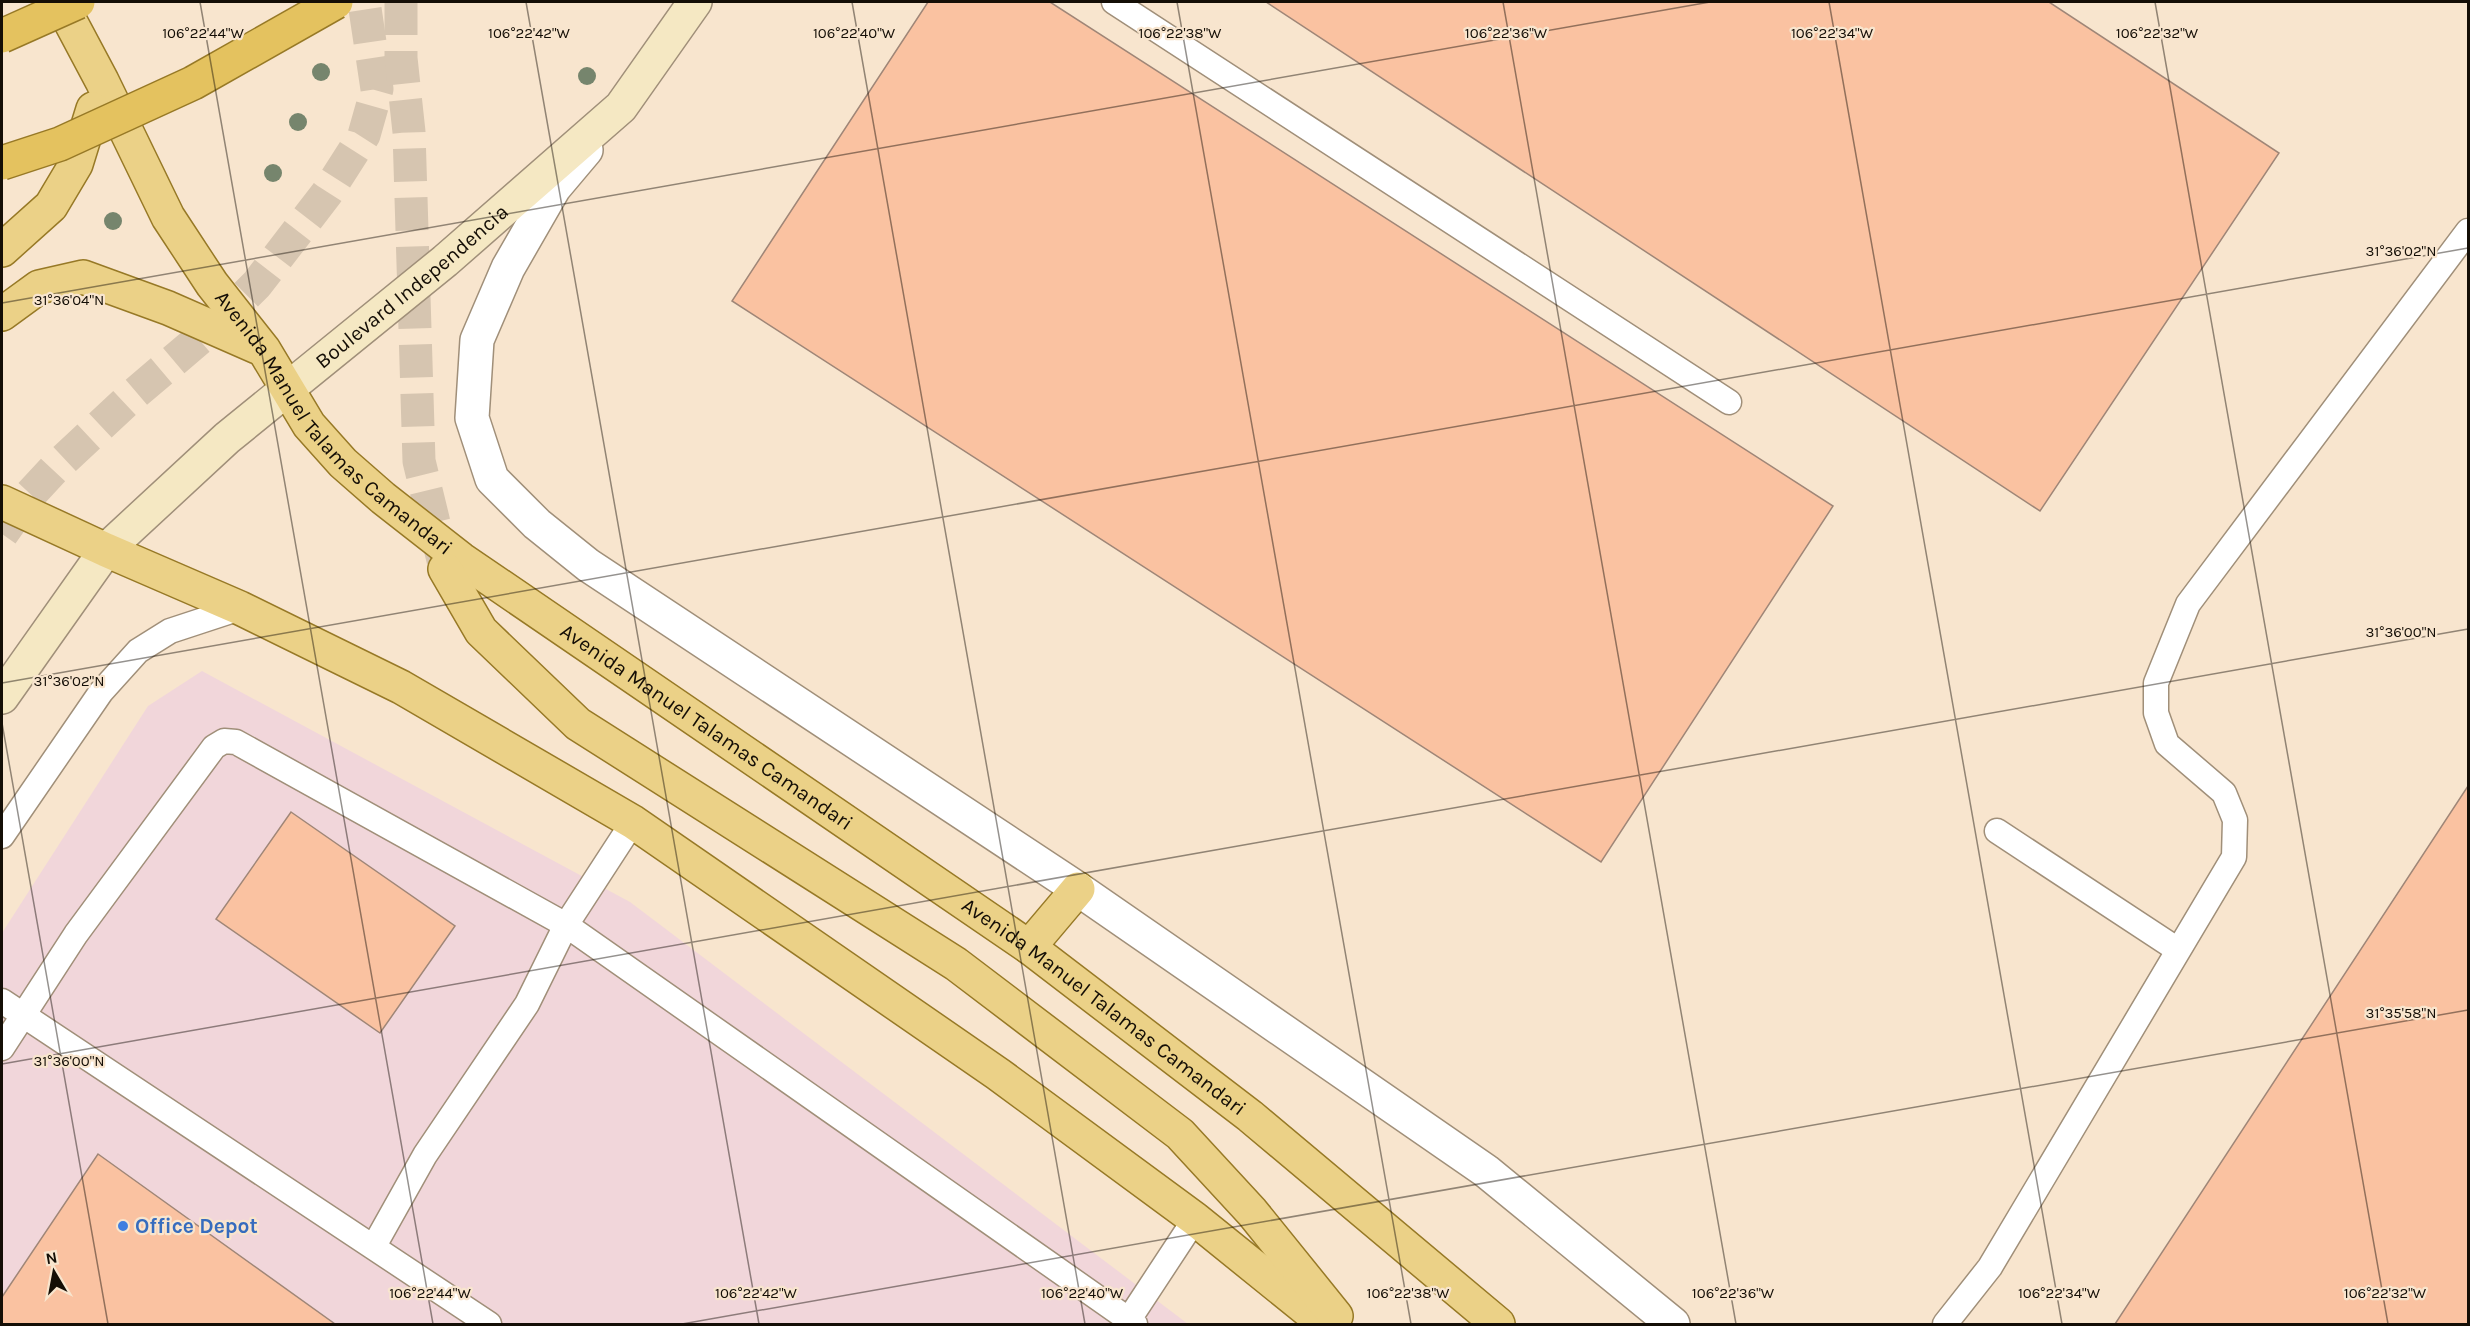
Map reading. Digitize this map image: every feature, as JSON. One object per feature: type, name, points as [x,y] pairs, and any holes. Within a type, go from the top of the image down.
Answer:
[{"type":"highway","points":[[2,36],[78,2]]},
{"type":"highway","points":[[2,163],[60,144],[193,83],[336,2]]},
{"type":"main road","name":"Avenida Manuel Talamas Camandari","points":[[60,2],[102,81],[168,217],[212,284],[264,350],[309,425],[343,463],[382,498],[461,559],[1029,947],[1250,1116],[1498,1324]]},
{"type":"main road","name":"Boulevard Independencia","points":[[2,698],[106,550],[227,438],[444,261],[621,107],[696,2]]},
{"type":"main road","points":[[2,250],[51,206],[76,164],[102,81]]},
{"type":"main road","points":[[2,314],[39,287],[83,277],[168,308],[264,350]]},
{"type":"main road","points":[[2,502],[240,608],[401,687],[633,822],[998,1074],[1195,1219],[1325,1324]]},
{"type":"main road","points":[[446,569],[480,632],[578,724],[956,964],[1180,1134],[1252,1212],[1342,1324]]},
{"type":"main road","points":[[1029,947],[1078,889]]},
{"type":"street","points":[[621,107],[554,188],[508,268],[477,340],[472,418],[492,479],[537,524],[588,565],[1078,889],[1486,1171],[1673,1324]]},
{"type":"lane","points":[[1114,2],[1729,402]]},
{"type":"lane","points":[[1945,1324],[1990,1267],[2234,857],[2235,820],[2224,793],[2167,744],[2156,713],[2156,683],[2188,604],[2469,231]]},
{"type":"lane","points":[[2,836],[101,692],[138,651],[170,631],[240,608]]},
{"type":"lane","points":[[2,1048],[22,1014],[83,925],[207,756],[214,747],[224,741],[236,742],[566,925],[1130,1323],[1195,1219]]},
{"type":"lane","points":[[374,1246],[425,1155],[527,1004],[566,925],[633,822]]},
{"type":"lane","points":[[1997,831],[2178,950]]},
{"type":"lane","points":[[2,1000],[489,1324]]},
{"type":"shaded area","points":[[202,671],[630,902],[1188,1324],[2,1324],[2,933],[148,706]]},
{"type":"building","points":[[928,2],[1050,2],[1833,506],[1601,862],[732,301]]},
{"type":"building","points":[[1266,2],[2049,2],[2279,153],[2040,511]]},
{"type":"building","points":[[2468,786],[2468,1324],[2115,1324]]},
{"type":"building","points":[[291,812],[455,926],[380,1033],[216,919]]},
{"type":"building","name":"Office Depot","points":[[98,1154],[335,1324],[2,1324],[2,1297]]},
{"type":"tunnel","points":[[2,534],[28,497],[55,468],[132,396],[218,323],[257,284],[327,193],[364,135],[377,89],[364,2]]},
{"type":"tunnel","points":[[401,2],[401,58],[409,132],[419,461],[443,560]]},
{"type":"place","name":"Office Depot","points":[[123,1226]]}]
